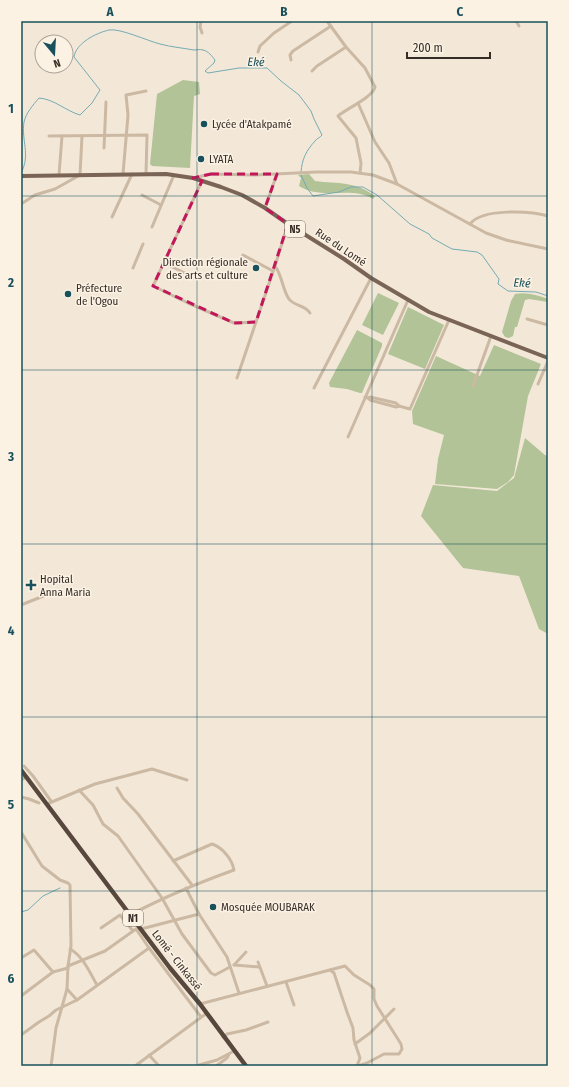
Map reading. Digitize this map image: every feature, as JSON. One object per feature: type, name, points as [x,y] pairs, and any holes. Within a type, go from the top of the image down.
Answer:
[{"type":"highway","name":"Lomé - Cinkassé","points":[[22,768],[27,777],[49,803],[130,915],[137,929],[200,1004],[246,1066]]},
{"type":"main road","name":"Rue du Lomé","points":[[22,176],[123,174],[174,175],[193,178],[231,190],[265,208],[371,278],[429,312],[548,359]]},
{"type":"street","points":[[201,21],[200,27],[202,33]]},
{"type":"street","points":[[258,52],[260,46],[274,33],[292,21]]},
{"type":"street","points":[[327,21],[346,47],[365,68],[375,87],[372,93],[338,116],[356,138],[361,163],[360,173]]},
{"type":"street","points":[[516,21],[519,26]]},
{"type":"street","points":[[291,60],[290,55],[293,51],[331,26]]},
{"type":"street","points":[[312,71],[317,66],[346,47]]},
{"type":"street","points":[[123,174],[128,115],[126,95],[146,91]]},
{"type":"street","points":[[104,148],[106,102]]},
{"type":"street","points":[[358,103],[375,142],[389,164],[397,184]]},
{"type":"street","points":[[49,136],[147,135],[146,174]]},
{"type":"street","points":[[59,175],[62,136]]},
{"type":"street","points":[[21,204],[35,195],[55,189],[80,175],[82,136]]},
{"type":"street","points":[[193,178],[211,174],[254,175],[304,172],[360,173],[380,177],[397,184],[496,237],[548,249]]},
{"type":"street","points":[[112,217],[132,174]]},
{"type":"street","points":[[265,208],[277,174]]},
{"type":"street","points":[[152,227],[174,175]]},
{"type":"street","points":[[202,181],[156,283],[153,286],[234,323],[256,322]]},
{"type":"street","points":[[142,195],[161,204]]},
{"type":"street","points":[[470,224],[478,218],[498,212],[532,213],[548,216]]},
{"type":"street","points":[[237,378],[288,224]]},
{"type":"street","points":[[133,268],[143,244]]},
{"type":"street","points":[[243,254],[273,271]]},
{"type":"street","points":[[164,263],[191,276]]},
{"type":"street","points":[[275,266],[279,270],[289,299],[299,305],[304,306],[310,313]]},
{"type":"street","points":[[314,388],[371,278]]},
{"type":"street","points":[[348,436],[367,398],[408,300]]},
{"type":"street","points":[[527,319],[548,325]]},
{"type":"street","points":[[367,398],[396,407],[399,406],[410,409],[449,320]]},
{"type":"street","points":[[473,386],[491,336]]},
{"type":"street","points":[[538,384],[548,359]]},
{"type":"street","points":[[21,605],[46,595]]},
{"type":"street","points":[[22,768],[33,776],[49,803],[95,784],[152,769],[187,780]]},
{"type":"street","points":[[21,780],[27,777]]},
{"type":"street","points":[[117,788],[123,798],[138,814],[192,885]]},
{"type":"street","points":[[79,790],[93,805],[104,826],[118,836],[162,898],[182,934],[211,973],[215,975],[231,968],[246,952]]},
{"type":"street","points":[[21,797],[39,804]]},
{"type":"street","points":[[21,832],[42,866],[63,882],[70,884],[70,949],[67,989],[56,1028],[51,1066]]},
{"type":"street","points":[[130,915],[162,898],[192,885],[234,870],[233,864],[218,846],[212,844],[173,861]]},
{"type":"street","points":[[186,888],[199,914],[227,957],[238,993]]},
{"type":"street","points":[[21,996],[53,972],[106,952],[137,929],[199,914]]},
{"type":"street","points":[[102,928],[120,915],[137,929],[164,969],[201,1017]]},
{"type":"street","points":[[22,1034],[47,1018],[62,1006],[77,1000],[149,948]]},
{"type":"street","points":[[70,949],[75,951],[82,960],[97,985]]},
{"type":"street","points":[[21,958],[34,950],[53,972]]},
{"type":"street","points":[[258,962],[267,986]]},
{"type":"street","points":[[234,965],[259,967]]},
{"type":"street","points":[[200,1004],[345,966],[354,975],[374,989],[374,999],[377,1006],[401,1044],[402,1049],[399,1054],[384,1054],[358,1066]]},
{"type":"street","points":[[164,969],[170,968]]},
{"type":"street","points":[[330,970],[334,973],[354,1028],[355,1044],[360,1058],[358,1066]]},
{"type":"street","points":[[286,982],[294,1005]]},
{"type":"street","points":[[67,989],[77,1000]]},
{"type":"street","points":[[355,1044],[370,1033],[394,1009]]},
{"type":"street","points":[[135,1066],[207,1013]]},
{"type":"street","points":[[223,1037],[227,1034],[246,1030],[268,1022]]},
{"type":"street","points":[[199,1065],[217,1060],[234,1051]]},
{"type":"street","points":[[216,1066],[227,1058],[229,1054]]},
{"type":"street","points":[[149,1055],[159,1066]]},
{"type":"street","points":[[358,1066],[369,1066]]},
{"type":"highlighted area","points":[[211,174],[277,174],[265,208],[288,224],[256,322],[234,323],[153,286],[202,181],[193,178]]},
{"type":"green space","points":[[183,80],[199,82],[200,94],[194,96],[190,168],[152,166],[150,164],[157,94]]},
{"type":"green space","points":[[309,174],[315,181],[354,185],[375,196],[373,199],[356,193],[317,192],[299,186],[301,178],[298,175]]},
{"type":"green space","points":[[378,293],[399,303],[383,335],[362,325]]},
{"type":"green space","points":[[524,293],[536,295],[548,299],[548,302],[529,299],[525,300],[517,327],[515,327],[513,336],[509,338],[505,337],[502,332],[511,301],[515,294]]},
{"type":"green space","points":[[408,307],[444,325],[425,369],[388,354]]},
{"type":"green space","points":[[357,330],[382,343],[362,393],[330,387],[329,383]]},
{"type":"green space","points":[[494,345],[541,364],[528,396],[514,475],[508,482],[497,489],[435,484],[438,459],[444,435],[413,424],[412,411],[436,356],[480,376]]},
{"type":"green space","points":[[525,438],[548,456],[548,634],[539,629],[519,576],[463,568],[421,516],[433,485],[497,491],[514,478]]},
{"type":"waterway","name":"Eké","points":[[21,173],[26,154],[23,129],[26,115],[39,98],[55,103],[80,115],[92,103],[100,90],[74,57],[78,47],[87,39],[109,30],[120,31],[164,45],[205,51],[215,60],[214,63],[205,71],[208,73],[239,68],[267,68],[299,95],[311,111],[322,135],[309,148],[303,159],[301,172]]},
{"type":"waterway","name":"Eké","points":[[301,175],[307,188],[313,196],[339,192],[351,187],[363,187],[377,195],[410,224],[429,234],[432,238],[452,249],[477,252],[482,255],[499,279],[498,284],[508,291],[536,292],[548,296]]},
{"type":"waterway","points":[[21,912],[28,910],[43,896],[60,888]]},
{"type":"place","name":"Lycée d'Atakpamé","points":[[204,124]]},
{"type":"place","name":"LYATA","points":[[201,159]]},
{"type":"place","name":"Direction régionale des arts et culture","points":[[256,268]]},
{"type":"place","name":"Préfecture de l'Ogou","points":[[68,294]]},
{"type":"place","name":"Hopital Anna Maria","points":[[31,585]]},
{"type":"place","name":"Mosquée MOUBARAK","points":[[213,907]]}]
